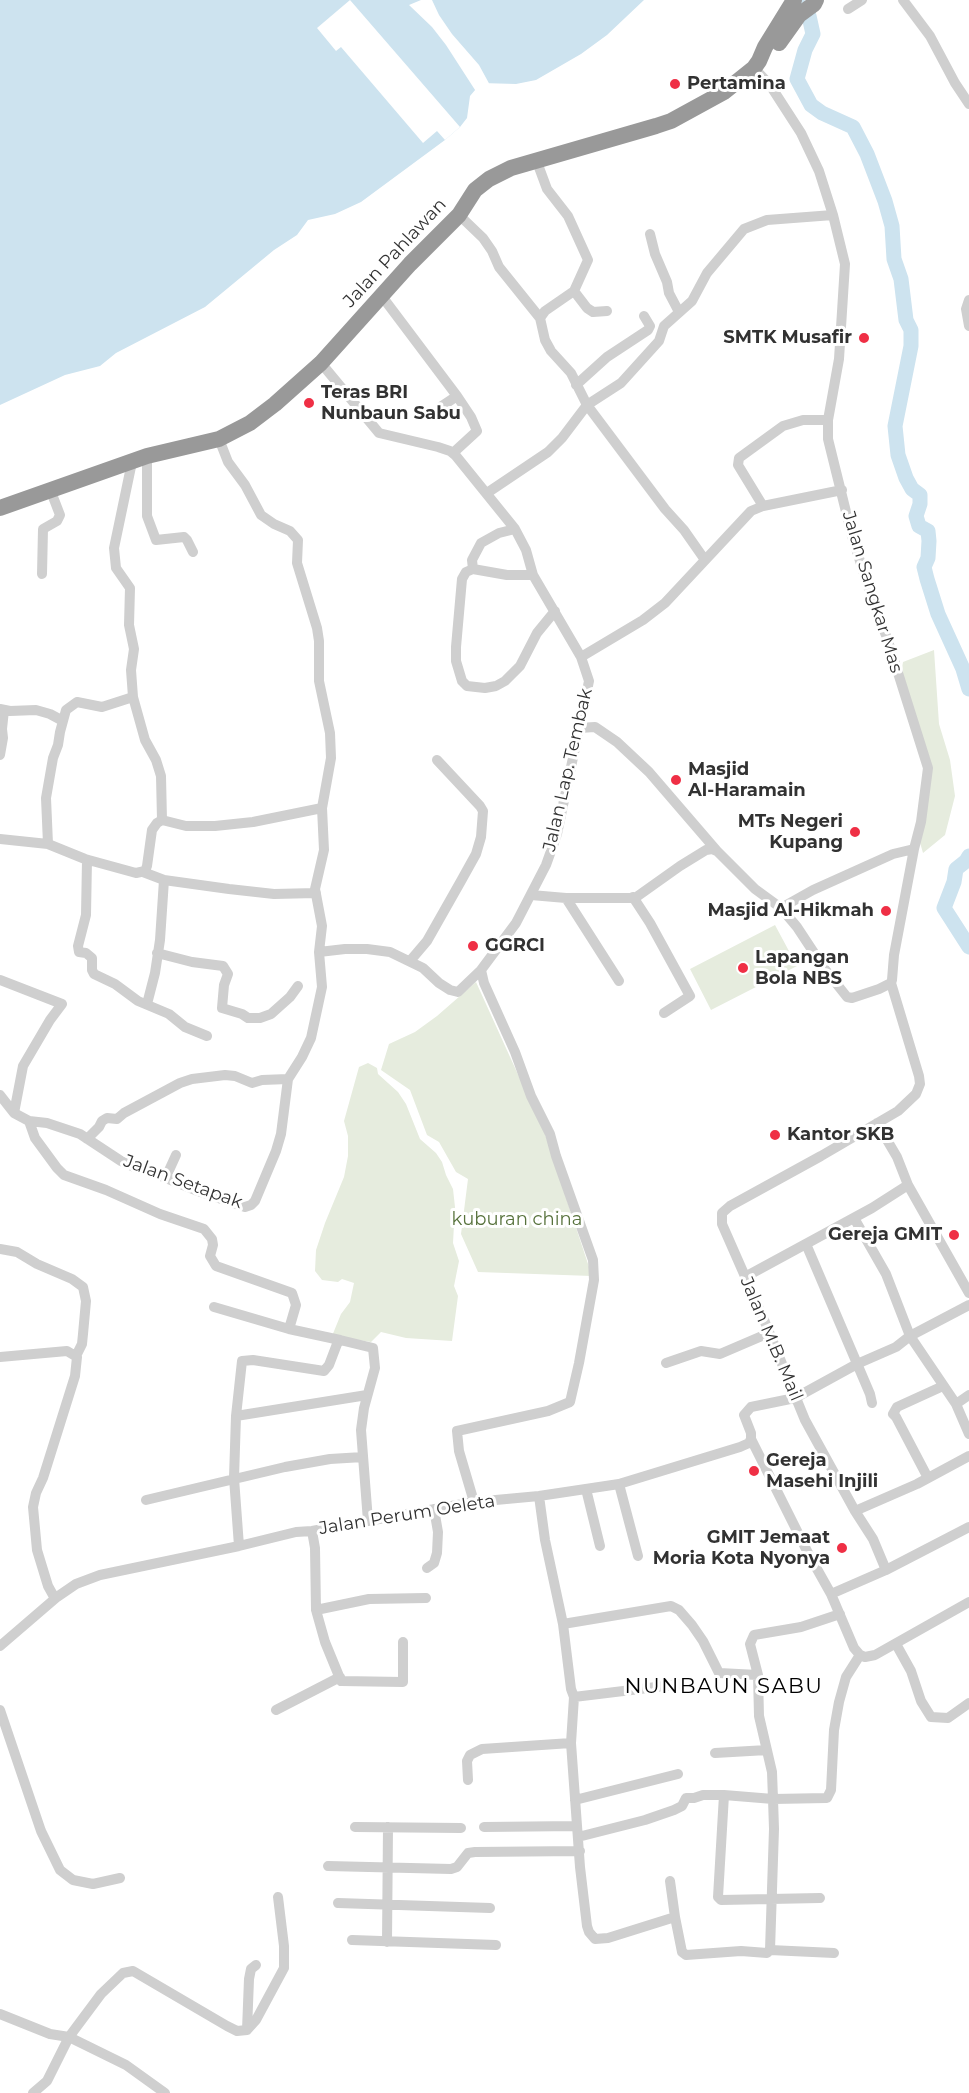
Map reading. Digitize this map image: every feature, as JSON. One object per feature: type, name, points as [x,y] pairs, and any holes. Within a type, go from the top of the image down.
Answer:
[{"type":"highway","points":[[794,9],[815,2]]},
{"type":"highway","name":"Jalan Pahlawan","points":[[0,508],[139,459],[219,440],[250,423],[266,412],[321,363],[381,295],[459,214],[475,190],[489,179],[512,168],[671,121],[724,92],[771,55],[794,9]]},
{"type":"street","points":[[848,9],[862,0]]},
{"type":"street","points":[[903,0],[930,36],[969,104]]},
{"type":"street","name":"Jalan Sangkar Mas","points":[[756,65],[801,133],[819,171],[845,264],[838,368],[828,420],[828,439],[862,570],[887,638],[928,768],[927,790],[894,955],[891,982]]},
{"type":"street","points":[[537,162],[547,189],[568,216],[588,263],[574,291],[540,318]]},
{"type":"street","points":[[459,214],[483,238],[506,276],[540,318],[550,351],[571,373],[587,405],[705,560]]},
{"type":"street","points":[[487,493],[554,447],[587,405],[621,383],[659,341],[663,332],[662,328],[692,301],[707,273],[744,230],[768,220],[833,215]]},
{"type":"street","points":[[650,234],[669,293],[679,312]]},
{"type":"street","points":[[574,291],[586,308],[593,312],[607,311]]},
{"type":"street","points":[[321,363],[379,433],[453,453],[477,431],[457,396],[381,295]]},
{"type":"street","points":[[969,300],[966,309],[969,326]]},
{"type":"street","points":[[576,385],[608,357],[648,330],[650,326],[645,316]]},
{"type":"street","points":[[442,406],[457,396]]},
{"type":"street","points":[[764,506],[738,465],[740,458],[783,426],[803,420],[828,420]]},
{"type":"street","name":"Jalan Setapak","points":[[0,1095],[14,1113],[28,1122],[47,1123],[80,1134],[129,1165],[238,1205],[251,1205],[268,1174],[276,1151],[281,1134],[288,1079],[303,1057],[311,1038],[322,987],[319,952],[322,930],[315,893],[324,849],[322,808],[331,758],[330,732],[319,681],[317,628],[297,563],[298,540],[290,531],[261,515],[228,462],[219,440]]},
{"type":"street","name":"Jalan Lap. Tembak","points":[[410,961],[423,968],[439,983],[458,992],[481,970],[516,923],[546,865],[556,834],[589,681],[581,657],[533,575],[526,550],[515,529],[453,453]]},
{"type":"street","points":[[139,459],[147,516],[156,540],[184,537],[193,552]]},
{"type":"street","points":[[139,459],[114,548],[116,568],[130,588],[129,625],[134,649],[130,670],[133,696],[145,740],[156,760],[161,776],[162,820]]},
{"type":"street","points":[[42,574],[43,529],[57,521],[60,515],[50,489]]},
{"type":"street","points":[[581,657],[654,612],[681,588],[746,515],[764,506],[842,490]]},
{"type":"street","points":[[473,569],[472,560],[482,543],[499,533],[515,529]]},
{"type":"street","points":[[533,575],[507,575],[473,569],[466,572],[462,579],[456,647],[458,670],[462,681],[467,686],[485,688],[505,681],[519,666],[537,633],[555,610]]},
{"type":"street","points":[[48,844],[46,798],[53,758],[66,710],[78,702],[102,707],[133,696]]},
{"type":"street","points":[[0,755],[3,738],[2,709],[36,710],[63,721]]},
{"type":"street","points":[[579,728],[595,727],[616,742],[649,772],[717,851],[755,889],[781,908],[847,997],[852,998],[891,982],[920,1084],[910,1102],[877,1123],[897,1157],[908,1185],[969,1293]]},
{"type":"street","points":[[319,952],[336,949],[367,949],[390,952],[410,961],[421,949],[476,854],[481,837],[483,811],[437,760]]},
{"type":"street","points":[[162,820],[186,826],[215,826],[253,822],[322,808]]},
{"type":"street","points":[[143,872],[147,866],[152,830],[162,820]]},
{"type":"street","points":[[0,839],[48,844],[87,860],[136,873],[143,872],[164,880],[274,894],[315,893]]},
{"type":"street","points":[[781,908],[813,890],[884,858],[914,849]]},
{"type":"street","points":[[531,895],[615,899],[633,897],[655,885],[706,850],[717,851]]},
{"type":"street","points":[[87,860],[86,915],[78,946],[79,952],[86,953],[92,958],[94,974],[115,984],[134,999],[178,1019],[185,1027],[207,1036]]},
{"type":"street","points":[[147,1004],[160,940],[164,880]]},
{"type":"street","points":[[633,897],[690,996],[664,1013]]},
{"type":"street","points":[[566,898],[619,981]]},
{"type":"street","points":[[157,952],[192,962],[223,966],[228,974],[224,985],[222,1008],[248,1018],[260,1018],[271,1014],[290,997],[298,986]]},
{"type":"street","points":[[474,1502],[459,1450],[457,1431],[548,1411],[570,1402],[594,1280],[593,1260],[550,1134],[531,1096],[515,1052],[481,976],[481,970]]},
{"type":"street","points":[[0,980],[61,1002],[62,1005],[58,1007],[23,1066],[14,1113]]},
{"type":"street","points":[[87,1139],[107,1118],[117,1119],[124,1113],[192,1079],[225,1075],[235,1076],[252,1083],[262,1080],[288,1079]]},
{"type":"street","points":[[28,1122],[35,1138],[64,1175],[106,1190],[160,1214],[204,1229],[212,1239],[210,1256],[216,1266],[292,1293],[296,1305],[288,1329]]},
{"type":"street","name":"Jalan M.B. Mail","points":[[877,1123],[724,1211],[722,1218],[723,1230],[805,1420],[873,1539],[886,1570]]},
{"type":"street","points":[[166,1177],[176,1155]]},
{"type":"street","points":[[745,1277],[854,1218],[908,1185]]},
{"type":"street","points":[[854,1218],[886,1274],[910,1336],[956,1404],[969,1434]]},
{"type":"street","points":[[806,1244],[872,1403]]},
{"type":"street","points":[[0,1249],[16,1251],[37,1264],[72,1279],[83,1287],[86,1301],[82,1344],[76,1356]]},
{"type":"street","points":[[969,1305],[910,1336],[896,1347],[857,1364],[795,1398],[760,1405],[746,1411],[744,1415],[751,1439],[831,1594],[854,1648],[860,1655],[865,1657],[875,1655],[969,1602]]},
{"type":"street","points":[[214,1307],[288,1329],[373,1347],[375,1368],[367,1395],[361,1430],[368,1521]]},
{"type":"street","points":[[666,1363],[701,1351],[720,1354],[769,1333]]},
{"type":"street","points":[[239,1546],[234,1478],[241,1366],[244,1360],[324,1371],[340,1340]]},
{"type":"street","points":[[0,1357],[68,1351],[76,1356],[78,1361],[33,1507],[39,1558],[48,1586],[53,1595],[57,1597]]},
{"type":"street","points":[[928,1478],[893,1414],[897,1407],[943,1386]]},
{"type":"street","points":[[237,1416],[367,1395]]},
{"type":"street","points":[[956,1404],[969,1395]]},
{"type":"street","name":"Jalan Perum Oeleta","points":[[0,1646],[57,1597],[76,1584],[100,1575],[296,1532],[474,1502],[539,1496],[619,1484],[740,1448],[749,1443],[751,1439]]},
{"type":"street","points":[[855,1511],[928,1478],[969,1456]]},
{"type":"street","points":[[147,1500],[234,1478],[307,1463],[330,1459],[363,1458]]},
{"type":"street","points":[[619,1484],[638,1556]]},
{"type":"street","points":[[586,1489],[600,1546]]},
{"type":"street","points":[[539,1496],[574,1697],[571,1743],[587,1926],[594,1938],[608,1938],[675,1917]]},
{"type":"street","points":[[427,1568],[434,1563],[437,1553],[438,1532],[434,1509]]},
{"type":"street","points":[[831,1594],[886,1570],[969,1527]]},
{"type":"street","points":[[312,1531],[315,1548],[316,1610],[324,1642],[341,1681],[403,1682],[403,1642]]},
{"type":"street","points":[[316,1610],[369,1599],[426,1598]]},
{"type":"street","points":[[563,1624],[671,1606],[679,1610],[692,1625],[719,1673],[758,1675]]},
{"type":"street","points":[[770,1950],[774,1829],[772,1773],[759,1716],[758,1675],[750,1644],[754,1635],[801,1627],[840,1614]]},
{"type":"street","points":[[896,1644],[911,1671],[921,1701],[931,1717],[948,1718],[969,1703]]},
{"type":"street","points":[[484,1827],[578,1831],[665,1813],[682,1806],[686,1798],[704,1795],[773,1799],[827,1798],[831,1790],[834,1730],[839,1702],[846,1677],[860,1655]]},
{"type":"street","points":[[276,1710],[340,1677]]},
{"type":"street","points":[[574,1697],[681,1684]]},
{"type":"street","points":[[0,1710],[41,1831],[60,1870],[73,1880],[83,1883],[104,1883],[120,1878]]},
{"type":"street","points":[[468,1780],[467,1761],[470,1755],[482,1749],[571,1743]]},
{"type":"street","points":[[715,1753],[767,1750]]},
{"type":"street","points":[[575,1800],[678,1774]]},
{"type":"street","points":[[724,1795],[718,1897],[721,1900],[820,1898]]},
{"type":"street","points":[[355,1827],[461,1828]]},
{"type":"street","points":[[387,1941],[388,1827]]},
{"type":"street","points":[[328,1866],[451,1869],[457,1867],[468,1853],[475,1852],[580,1851]]},
{"type":"street","points":[[670,1881],[682,1952],[686,1956],[741,1951],[766,1953],[770,1950],[834,1953]]},
{"type":"street","points":[[33,2093],[47,2081],[69,2037],[101,1994],[123,1973],[133,1971],[226,2026],[237,2031],[248,2030],[256,2020],[284,1968],[284,1946],[278,1897]]},
{"type":"street","points":[[338,1904],[490,1908]]},
{"type":"street","points":[[352,1941],[496,1945]]},
{"type":"street","points":[[248,2030],[249,1979],[251,1969],[256,1965]]},
{"type":"street","points":[[0,2014],[50,2034],[69,2037],[126,2066],[165,2093]]},
{"type":"green space","points":[[934,650],[939,724],[950,760],[955,796],[945,835],[923,853],[917,832],[925,780],[923,740],[904,684],[902,668],[903,662]]},
{"type":"green space","name":"Lapangan Bola NBS","points":[[775,925],[797,966],[711,1010],[690,969]]},
{"type":"green space","name":"kuburan china","points":[[476,982],[545,1134],[592,1276],[478,1272],[461,1234],[468,1179],[456,1172],[439,1142],[427,1135],[410,1090],[381,1070],[389,1044],[415,1032]]},
{"type":"green space","points":[[368,1063],[377,1068],[378,1074],[398,1092],[406,1104],[420,1139],[436,1153],[442,1162],[453,1189],[455,1207],[453,1243],[459,1261],[454,1286],[458,1296],[452,1341],[406,1338],[381,1332],[371,1342],[332,1336],[341,1314],[350,1302],[354,1283],[342,1279],[338,1282],[322,1280],[315,1271],[316,1250],[344,1177],[348,1156],[348,1136],[344,1121],[359,1067]]},
{"type":"water","points":[[0,0],[644,0],[607,35],[581,54],[536,80],[516,84],[481,83],[470,96],[467,118],[445,140],[361,202],[335,214],[308,220],[297,235],[274,250],[205,307],[116,353],[100,366],[65,375],[0,405]]},
{"type":"pier","points":[[350,0],[460,127],[445,140],[437,131],[423,143],[341,47],[336,51],[317,28]]},
{"type":"pier","points":[[421,0],[432,0],[439,15],[479,65],[491,87],[483,86],[477,93],[446,45],[432,27],[409,5]]},
{"type":"waterway","points":[[796,2],[809,16],[813,34],[805,50],[797,79],[811,105],[822,113],[853,127],[867,154],[892,226],[894,259],[901,279],[906,320],[911,330],[911,346],[895,426],[898,455],[912,489],[920,495],[916,516],[919,526],[928,531],[928,558],[924,567],[927,579],[938,614],[963,669],[969,689]]},
{"type":"waterway","points":[[969,856],[956,869],[954,882],[944,908],[969,947]]},
{"type":"place","name":"Pertamina","points":[[675,84]]},
{"type":"place","name":"SMTK Musafir","points":[[864,338]]},
{"type":"place","name":"Teras BRI Nunbaun Sabu","points":[[309,403]]},
{"type":"place","name":"Masjid Al-Haramain","points":[[676,780]]},
{"type":"place","name":"MTs Negeri Kupang","points":[[855,832]]},
{"type":"place","name":"Masjid Al-Hikmah","points":[[886,911]]},
{"type":"place","name":"GGRCI","points":[[473,946]]},
{"type":"place","name":"Lapangan Bola NBS","points":[[743,968]]},
{"type":"place","name":"Kantor SKB","points":[[775,1135]]},
{"type":"place","name":"Gereja GMIT","points":[[954,1235]]},
{"type":"place","name":"Gereja Masehi Injili","points":[[754,1471]]},
{"type":"place","name":"GMIT Jemaat Moria Kota Nyonya","points":[[842,1548]]},
{"type":"district","name":"NUNBAUN SABU","points":[[724,1687]]}]
